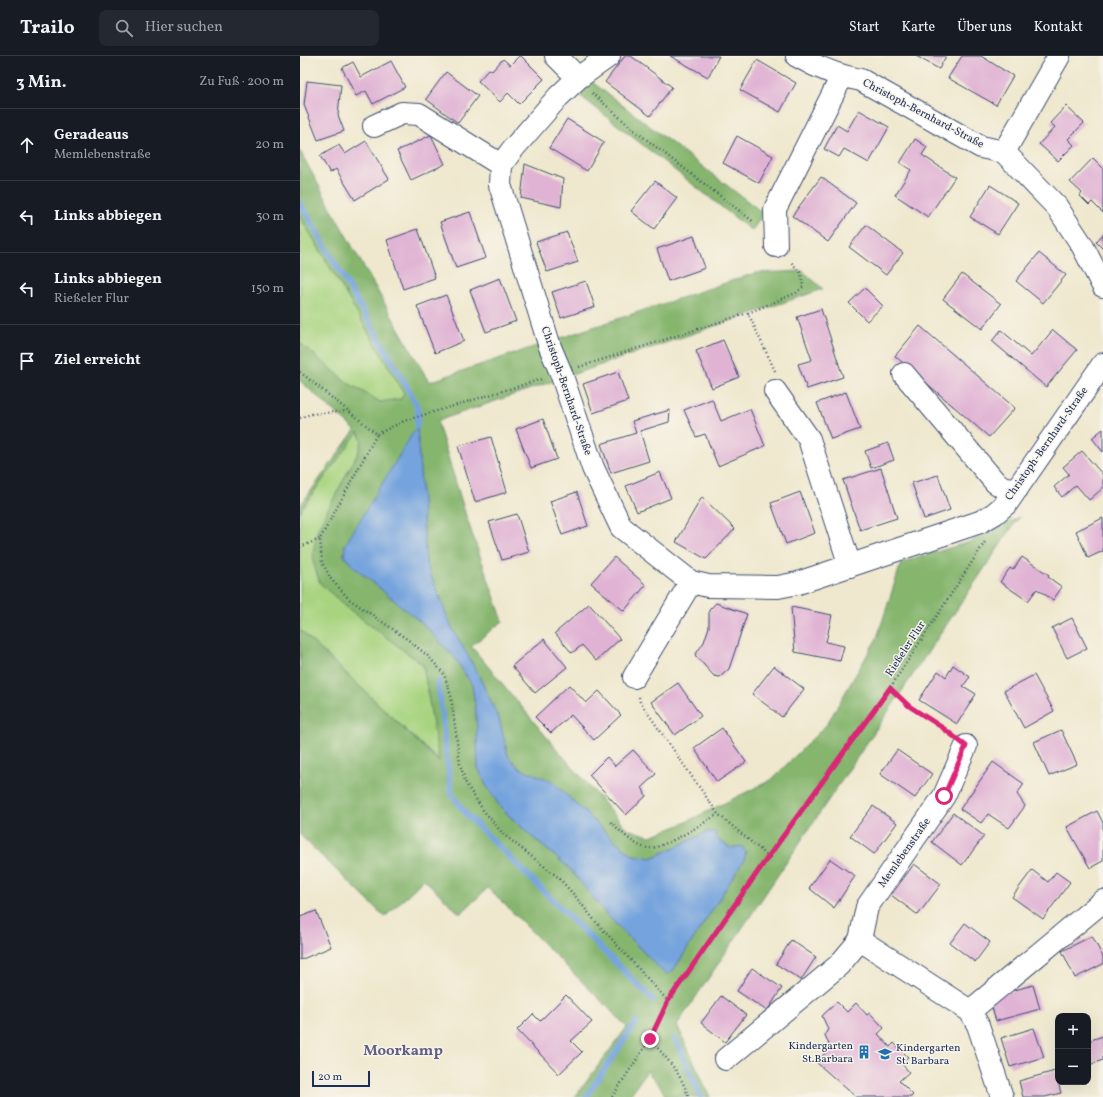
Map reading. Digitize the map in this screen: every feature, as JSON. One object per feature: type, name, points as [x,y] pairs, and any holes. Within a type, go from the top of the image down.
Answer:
[{"type":"street","points":[[556,56],[578,78]]},
{"type":"street","points":[[374,126],[402,113],[419,114],[501,165],[512,150],[558,97],[578,78],[609,56]]},
{"type":"street","name":"Christoph-Bernhard-Straße","points":[[797,56],[816,67],[842,76],[861,80],[981,147],[1004,152]]},
{"type":"street","points":[[1060,56],[1004,152],[1057,207],[1082,245],[1103,286]]},
{"type":"street","points":[[776,246],[775,209],[842,76]]},
{"type":"street","name":"Christoph-Bernhard-Straße","points":[[501,165],[500,185],[550,347],[561,373],[593,468],[620,527],[691,582],[708,586],[778,587],[798,584],[980,522],[994,514],[1007,503],[1103,364]]},
{"type":"street","points":[[904,374],[995,482],[1004,488],[1017,489]]},
{"type":"street","points":[[775,391],[809,439],[850,566]]},
{"type":"street","points":[[634,677],[691,582]]},
{"type":"street","name":"Memlebenstraße","points":[[726,1059],[839,965],[860,940],[867,907],[944,796],[966,746]]},
{"type":"street","points":[[970,1010],[1103,901]]},
{"type":"street","points":[[860,940],[970,1010],[978,1024],[1002,1097]]},
{"type":"path","points":[[578,78],[592,93],[634,130],[757,224],[801,273],[803,287],[796,293],[748,313],[561,373],[404,421],[376,434],[320,539],[322,562],[331,580],[349,599],[407,639],[428,656],[444,674],[451,696],[460,764],[466,784],[483,810],[504,834],[559,878],[596,922],[668,1001]]},
{"type":"path","points":[[748,313],[777,375],[775,391]]},
{"type":"path","points":[[300,372],[376,434]]},
{"type":"path","points":[[300,418],[311,414],[348,411]]},
{"type":"path","name":"Rießeler Flur","points":[[612,1097],[650,1039],[668,1001],[768,857],[890,688],[990,536]]},
{"type":"path","points":[[300,547],[320,539]]},
{"type":"path","points":[[634,677],[640,702],[718,814],[768,857]]},
{"type":"path","points":[[890,688],[909,706],[943,728],[966,746]]},
{"type":"path","points":[[611,822],[621,832],[636,843],[649,848],[666,843],[718,814]]},
{"type":"path","points":[[650,1039],[677,1070],[685,1086],[688,1097]]},
{"type":"green space","points":[[592,82],[763,213],[752,231],[578,94]]},
{"type":"green space","points":[[300,151],[429,382],[755,273],[803,271],[823,289],[437,421],[467,519],[503,621],[471,646],[555,747],[627,829],[650,836],[680,825],[771,780],[827,724],[877,638],[901,563],[972,541],[1019,517],[677,1025],[710,1097],[666,1097],[660,1086],[647,1071],[629,1097],[575,1097],[627,1027],[488,888],[460,914],[424,879],[385,917],[300,835],[300,630],[439,762],[423,665],[345,606],[320,583],[314,565],[313,553],[317,530],[359,451],[362,440],[358,432],[300,511],[300,506],[355,430],[300,381],[300,343],[348,383],[380,402],[401,399],[404,393],[300,216]],"holes":[[[417,427],[426,563],[451,626],[476,670],[499,719],[508,756],[519,768],[552,782],[613,839],[633,855],[651,858],[707,832],[715,832],[716,838],[730,848],[742,846],[746,852],[744,860],[673,971],[662,971],[608,916],[569,868],[501,808],[486,785],[478,768],[476,713],[472,685],[455,658],[424,625],[353,566],[344,556],[345,545]]]},
{"type":"green space","points":[[300,216],[404,393],[401,399],[380,402],[348,383],[300,343]]},
{"type":"green space","points":[[357,432],[362,440],[359,451],[317,530],[314,565],[320,583],[345,606],[423,665],[440,762],[300,630],[300,511]]},
{"type":"water","points":[[417,426],[426,563],[451,626],[476,670],[499,719],[508,756],[519,768],[552,781],[613,839],[633,855],[652,858],[707,832],[716,832],[716,838],[730,848],[742,846],[746,852],[744,860],[673,971],[667,974],[662,971],[608,916],[569,868],[501,808],[486,785],[478,768],[476,713],[472,685],[455,658],[424,625],[353,566],[344,556],[345,545]]},
{"type":"building","points":[[519,56],[521,56],[544,79],[519,104],[508,93],[500,102],[478,81],[489,69],[492,71],[503,59],[510,65]]},
{"type":"building","points":[[625,56],[631,56],[672,87],[650,116],[605,82]]},
{"type":"building","points":[[670,56],[719,56],[708,77]]},
{"type":"building","points":[[916,56],[946,56],[939,69]]},
{"type":"building","points":[[962,56],[981,56],[1013,76],[996,105],[948,78]]},
{"type":"building","points":[[757,60],[796,83],[780,112],[740,90]]},
{"type":"building","points":[[391,61],[405,87],[373,104],[366,91],[356,96],[342,68],[353,62],[361,77]]},
{"type":"building","points":[[446,72],[478,96],[458,123],[426,99]]},
{"type":"building","points":[[307,81],[341,85],[338,115],[344,131],[318,140],[304,105]]},
{"type":"building","points":[[1066,106],[1084,123],[1068,139],[1074,145],[1058,161],[1039,144],[1055,127],[1050,123]]},
{"type":"building","points":[[859,110],[889,127],[869,163],[844,149],[839,157],[824,149],[837,125],[847,131]]},
{"type":"building","points":[[567,119],[604,142],[587,171],[549,148]]},
{"type":"building","points":[[431,135],[445,164],[411,180],[397,151]]},
{"type":"building","points":[[737,136],[773,156],[759,183],[723,163]]},
{"type":"building","points":[[915,139],[927,147],[922,155],[955,177],[928,217],[895,195],[911,170],[900,163]]},
{"type":"building","points":[[366,141],[389,179],[355,200],[336,169],[330,173],[320,156],[339,145],[345,154]]},
{"type":"building","points":[[1093,158],[1103,168],[1103,213],[1092,202],[1089,205],[1080,196],[1082,193],[1070,182]]},
{"type":"building","points":[[525,164],[563,179],[561,207],[521,198]]},
{"type":"building","points":[[821,177],[856,203],[828,242],[792,216]]},
{"type":"building","points":[[655,181],[677,198],[654,229],[631,211]]},
{"type":"building","points":[[990,185],[1018,203],[998,234],[970,217]]},
{"type":"building","points":[[470,212],[486,258],[456,268],[440,222]]},
{"type":"building","points":[[866,225],[903,253],[886,275],[849,247]]},
{"type":"building","points":[[418,229],[435,278],[403,289],[387,240]]},
{"type":"building","points":[[567,232],[578,262],[547,272],[536,242]]},
{"type":"building","points":[[1103,234],[1103,249],[1096,242]]},
{"type":"building","points":[[694,236],[705,268],[668,281],[657,249]]},
{"type":"building","points":[[1039,253],[1066,275],[1043,303],[1016,281]]},
{"type":"building","points":[[962,274],[1001,304],[982,329],[943,299]]},
{"type":"building","points":[[500,278],[516,321],[486,332],[470,290]]},
{"type":"building","points":[[586,281],[595,307],[561,318],[552,292]]},
{"type":"building","points":[[865,288],[883,306],[867,321],[849,303]]},
{"type":"building","points":[[446,295],[464,341],[435,353],[417,306]]},
{"type":"building","points":[[821,309],[843,377],[807,389],[798,364],[812,360],[797,317]]},
{"type":"building","points":[[920,326],[1015,408],[989,437],[895,356]]},
{"type":"building","points":[[1001,330],[1031,356],[1053,330],[1077,350],[1046,387],[992,341]]},
{"type":"building","points":[[723,340],[739,377],[712,388],[696,351]]},
{"type":"building","points":[[618,372],[628,401],[593,413],[583,384]]},
{"type":"building","points":[[846,392],[860,429],[831,439],[817,403]]},
{"type":"building","points":[[712,399],[721,421],[750,409],[765,446],[718,466],[705,434],[696,437],[684,410]]},
{"type":"building","points":[[670,410],[669,422],[640,431],[649,461],[611,473],[601,444],[636,433],[632,421]]},
{"type":"building","points":[[543,419],[557,459],[531,468],[516,429]]},
{"type":"building","points":[[1103,429],[1103,452],[1092,438]]},
{"type":"building","points":[[491,437],[507,492],[475,502],[458,446]]},
{"type":"building","points":[[888,443],[894,460],[871,468],[865,451]]},
{"type":"building","points":[[1082,451],[1103,475],[1103,488],[1089,500],[1076,485],[1062,497],[1054,487],[1069,474],[1063,467]]},
{"type":"building","points":[[881,468],[897,518],[860,530],[843,480]]},
{"type":"building","points":[[660,472],[671,498],[637,512],[626,486]]},
{"type":"building","points":[[938,475],[950,510],[924,519],[912,483]]},
{"type":"building","points":[[577,492],[588,526],[562,535],[550,501]]},
{"type":"building","points":[[800,492],[815,533],[786,544],[771,503]]},
{"type":"building","points":[[702,497],[735,529],[706,559],[676,542]]},
{"type":"building","points":[[517,514],[529,552],[502,560],[489,522]]},
{"type":"building","points":[[1103,518],[1103,551],[1088,558],[1076,531]]},
{"type":"building","points":[[614,557],[646,585],[624,611],[591,583]]},
{"type":"building","points":[[1022,557],[1049,575],[1048,577],[1062,587],[1053,600],[1037,589],[1028,601],[1000,582],[1010,568],[1013,570]]},
{"type":"building","points":[[716,603],[747,614],[729,669],[720,677],[714,676],[695,655],[704,642],[709,627],[709,610]]},
{"type":"building","points":[[589,604],[620,639],[596,661],[582,645],[572,653],[555,633]]},
{"type":"building","points":[[791,607],[832,615],[826,642],[844,646],[840,661],[795,652]]},
{"type":"building","points":[[1072,618],[1087,648],[1067,658],[1052,628]]},
{"type":"building","points":[[544,639],[567,667],[535,693],[512,666]]},
{"type":"building","points":[[953,665],[970,677],[963,686],[976,694],[957,724],[919,700],[938,671],[946,677]]},
{"type":"building","points":[[774,666],[804,689],[782,717],[752,694]]},
{"type":"building","points":[[1034,675],[1054,711],[1024,728],[1004,691]]},
{"type":"building","points":[[678,683],[701,716],[675,735],[651,702]]},
{"type":"building","points":[[569,685],[586,703],[599,691],[621,715],[594,740],[571,715],[551,733],[535,717]]},
{"type":"building","points":[[722,728],[746,762],[717,782],[694,748]]},
{"type":"building","points":[[1061,730],[1077,764],[1049,776],[1034,742]]},
{"type":"building","points":[[633,750],[656,774],[642,787],[646,796],[626,815],[589,775],[607,757],[615,766]]},
{"type":"building","points":[[897,750],[932,774],[915,798],[880,774]]},
{"type":"building","points":[[993,762],[1024,784],[1017,794],[1025,806],[1009,828],[988,814],[981,823],[960,809]]},
{"type":"building","points":[[873,806],[897,823],[874,854],[850,836]]},
{"type":"building","points":[[1097,811],[1103,823],[1103,861],[1090,868],[1067,827]]},
{"type":"building","points":[[953,813],[984,836],[962,865],[932,842]]},
{"type":"building","points":[[830,859],[855,876],[834,908],[809,888]]},
{"type":"building","points":[[914,864],[941,884],[918,915],[891,895]]},
{"type":"building","points":[[1032,870],[1048,882],[1056,872],[1070,882],[1043,919],[1012,897]]},
{"type":"building","points":[[316,911],[331,947],[300,960],[300,917]]},
{"type":"building","points":[[965,923],[990,942],[975,962],[950,943]]},
{"type":"building","points":[[1092,936],[1103,957],[1103,964],[1075,978],[1062,951]]},
{"type":"building","points":[[791,940],[816,957],[801,980],[776,964]]},
{"type":"building","points":[[752,968],[782,988],[767,1011],[737,991]]},
{"type":"building","points":[[1033,985],[1040,1009],[996,1021],[989,997]]},
{"type":"building","points":[[566,995],[592,1022],[571,1041],[582,1052],[559,1074],[517,1030],[533,1014],[540,1021]]},
{"type":"building","points":[[721,996],[746,1015],[725,1042],[701,1023]]},
{"type":"building","name":"Kindergarten St.Barbara","points":[[837,1002],[847,1012],[856,1003],[867,1015],[870,1013],[884,1028],[878,1034],[890,1047],[894,1043],[908,1057],[901,1063],[909,1072],[899,1081],[913,1095],[911,1097],[856,1097],[817,1063],[830,1047],[825,1035],[828,1029],[822,1016]]},
{"type":"building","points":[[1034,1028],[1044,1057],[1010,1067],[1001,1038]]},
{"type":"building","points":[[1103,1036],[1103,1060],[1091,1064],[1091,1049],[1091,1040]]},
{"type":"building","points":[[1055,1071],[1055,1085],[1059,1085],[1061,1093],[1045,1097],[1023,1097],[1019,1081]]},
{"type":"waterway","points":[[300,203],[406,385],[418,408],[417,426]]},
{"type":"waterway","points":[[438,681],[451,793],[466,814],[653,1000]]},
{"type":"waterway","points":[[586,1097],[636,1022]]},
{"type":"waterway","points":[[675,1038],[701,1097]]},
{"type":"place","name":"Kindergarten St.Barbara","points":[[864,1052]]},
{"type":"place","name":"Kindergarten St. Barbara","points":[[885,1054]]},
{"type":"district","name":"Moorkamp","points":[[403,1051]]},
{"type":"route","points":[[650,1039],[668,1001],[768,857],[890,688],[909,706],[943,728],[966,746],[944,796]]}]
